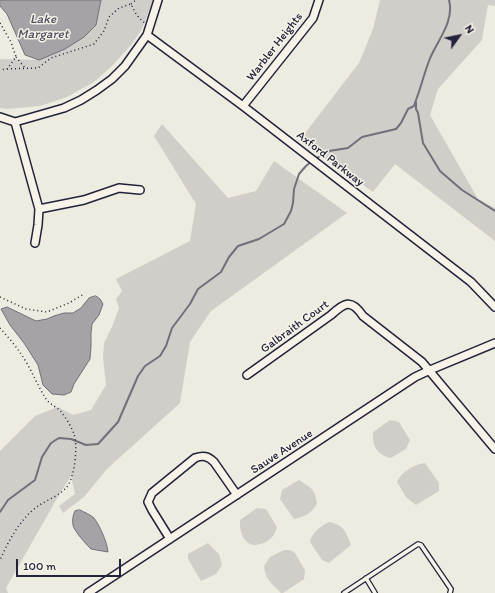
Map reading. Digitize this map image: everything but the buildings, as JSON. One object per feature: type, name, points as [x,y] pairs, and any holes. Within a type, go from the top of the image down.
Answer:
[{"type":"street","points":[[0,117],[15,122],[64,108],[98,90],[125,66],[147,35],[158,0]]},
{"type":"street","name":"Warbler Heights","points":[[243,106],[313,18],[319,0]]},
{"type":"street","name":"Axford Parkway","points":[[147,35],[243,106],[471,282],[495,307]]},
{"type":"street","points":[[15,122],[39,209],[35,243]]},
{"type":"street","points":[[39,209],[84,200],[118,188],[140,190]]},
{"type":"street","name":"Galbraith Court","points":[[247,375],[331,316],[344,304],[357,308],[363,316],[422,362],[430,370]]},
{"type":"street","name":"Sauve Avenue","points":[[88,593],[415,377],[495,343]]},
{"type":"street","points":[[430,370],[495,449]]},
{"type":"street","points":[[170,539],[148,502],[152,493],[195,458],[206,456],[211,458],[237,495]]},
{"type":"lane","points":[[344,593],[418,544],[421,545],[451,589],[450,593]]},
{"type":"lane","points":[[366,578],[375,593]]},
{"type":"path","points":[[0,70],[38,68],[51,58],[94,44],[104,31],[108,17],[119,8],[131,4],[136,0]]},
{"type":"path","points":[[131,4],[140,20],[150,26]]},
{"type":"path","points":[[0,23],[11,42],[16,57],[25,68]]},
{"type":"path","points":[[7,69],[16,57]]},
{"type":"path","points":[[0,296],[26,310],[47,312],[69,303],[84,294]]},
{"type":"path","points":[[0,328],[21,354],[48,402],[58,409],[65,417],[74,434],[76,444],[75,464],[67,487],[28,515],[16,529],[0,560]]},
{"type":"shaded area","points":[[101,0],[153,0],[142,29],[131,45],[112,66],[94,82],[67,97],[40,106],[7,109],[0,108],[0,59],[39,60],[96,25]]},
{"type":"shaded area","points":[[380,0],[495,0],[495,6],[488,5],[482,40],[438,89],[430,115],[478,199],[495,208],[495,241],[395,164],[373,192],[299,141],[359,63],[373,29]]},
{"type":"shaded area","points":[[162,124],[228,198],[256,191],[274,161],[347,213],[211,311],[190,342],[180,403],[107,469],[84,497],[63,513],[59,506],[75,494],[71,476],[6,588],[8,593],[0,593],[0,451],[35,416],[58,407],[73,415],[91,410],[106,385],[103,357],[104,343],[119,308],[116,299],[122,291],[116,279],[190,241],[196,204],[154,136]]},
{"type":"shaded area","points":[[390,420],[399,422],[410,440],[406,449],[391,458],[383,455],[377,450],[374,445],[373,437],[373,432]]},
{"type":"shaded area","points":[[425,463],[439,483],[439,491],[416,505],[406,497],[397,482],[399,478],[409,469]]},
{"type":"shaded area","points":[[299,480],[314,491],[317,504],[308,514],[294,519],[280,499],[282,490]]},
{"type":"shaded area","points":[[257,508],[266,509],[277,527],[274,535],[269,540],[262,544],[255,545],[250,544],[244,538],[240,520]]},
{"type":"shaded area","points":[[329,522],[338,525],[344,530],[351,545],[329,563],[322,560],[310,542],[315,532]]},
{"type":"shaded area","points":[[208,543],[219,554],[222,565],[216,574],[201,581],[188,559],[188,554]]},
{"type":"shaded area","points":[[284,550],[290,550],[295,553],[305,570],[304,579],[281,593],[267,578],[264,566],[270,557]]},
{"type":"water","name":"Lake Margaret","points":[[0,0],[101,0],[96,25],[84,37],[65,49],[39,60],[25,55],[7,14],[0,6]]},
{"type":"water","points":[[96,296],[103,304],[99,315],[92,324],[90,359],[74,384],[71,392],[64,395],[52,394],[43,385],[38,365],[10,325],[1,309],[7,307],[36,321],[64,313],[73,313],[81,308],[89,298]]},
{"type":"water","points":[[80,510],[94,518],[96,521],[105,539],[108,552],[91,549],[76,531],[73,525],[73,516],[75,511]]},
{"type":"waterway","points":[[315,159],[329,151],[348,148],[362,137],[396,129],[401,123],[408,109],[414,106],[429,61],[447,24],[450,8],[449,0]]},
{"type":"waterway","points":[[416,102],[423,143],[440,171],[462,190],[495,211]]},
{"type":"waterway","points":[[0,512],[8,500],[35,480],[42,457],[51,443],[59,438],[71,439],[86,445],[98,444],[118,422],[138,376],[145,366],[160,356],[166,346],[172,328],[190,304],[198,289],[221,272],[229,257],[238,246],[259,239],[284,224],[291,211],[294,189],[299,174],[312,161]]}]
